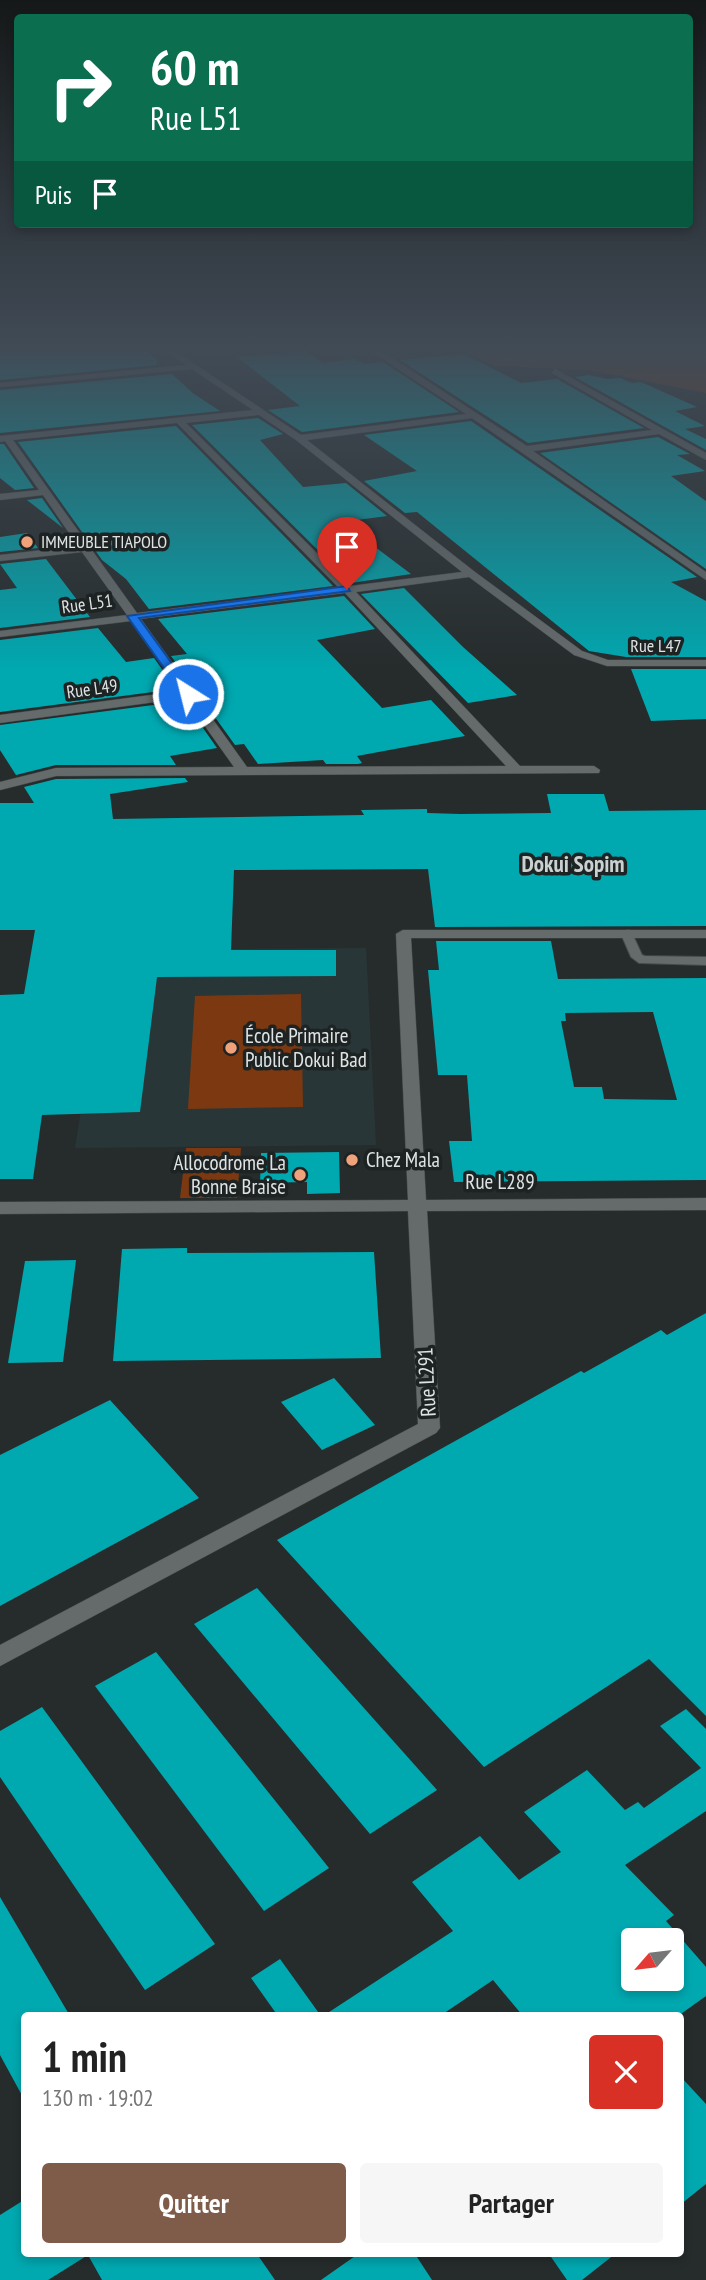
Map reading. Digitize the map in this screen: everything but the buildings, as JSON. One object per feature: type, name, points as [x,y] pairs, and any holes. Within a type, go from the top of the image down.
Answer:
[{"type":"street","points":[[19,457],[46,492],[243,771]]},
{"type":"street","points":[[215,457],[347,589],[516,770]]},
{"type":"street","points":[[323,457],[471,575]]},
{"type":"street","points":[[537,457],[706,577]]},
{"type":"street","points":[[0,497],[46,492]]},
{"type":"street","points":[[0,558],[86,548]]},
{"type":"street","name":"Rue L51","points":[[0,634],[471,575]]},
{"type":"street","name":"Rue L47","points":[[471,575],[578,653],[607,663],[706,663]]},
{"type":"street","name":"Rue L49","points":[[0,719],[188,694]]},
{"type":"street","points":[[0,786],[56,772],[594,770]]},
{"type":"street","points":[[627,934],[706,933]]},
{"type":"street","name":"Rue L291","points":[[0,1656],[429,1428],[403,934],[627,934]]},
{"type":"street","name":"Rue L289","points":[[0,1208],[706,1204]]},
{"type":"lane","points":[[627,934],[637,957],[643,960],[706,961]]},
{"type":"shaded area","name":"École Primaire Public Dokui Bad","points":[[366,948],[376,1145],[75,1148],[107,950]]},
{"type":"shaded area","points":[[301,994],[303,1107],[188,1109],[195,996]]},
{"type":"shaded area","points":[[186,1148],[241,1148],[237,1198],[180,1198]]},
{"type":"place","name":"IMMEUBLE TIAPOLO","points":[[27,542]]},
{"type":"place","name":"École Primaire Public Dokui Bad","points":[[231,1048]]},
{"type":"place","name":"Chez Mala","points":[[352,1160]]},
{"type":"place","name":"Allocodrome La Bonne Braise","points":[[300,1175]]},
{"type":"district","name":"Dokui Sopim","points":[[573,864]]},
{"type":"route","points":[[188,694],[132,616],[347,589]]}]
